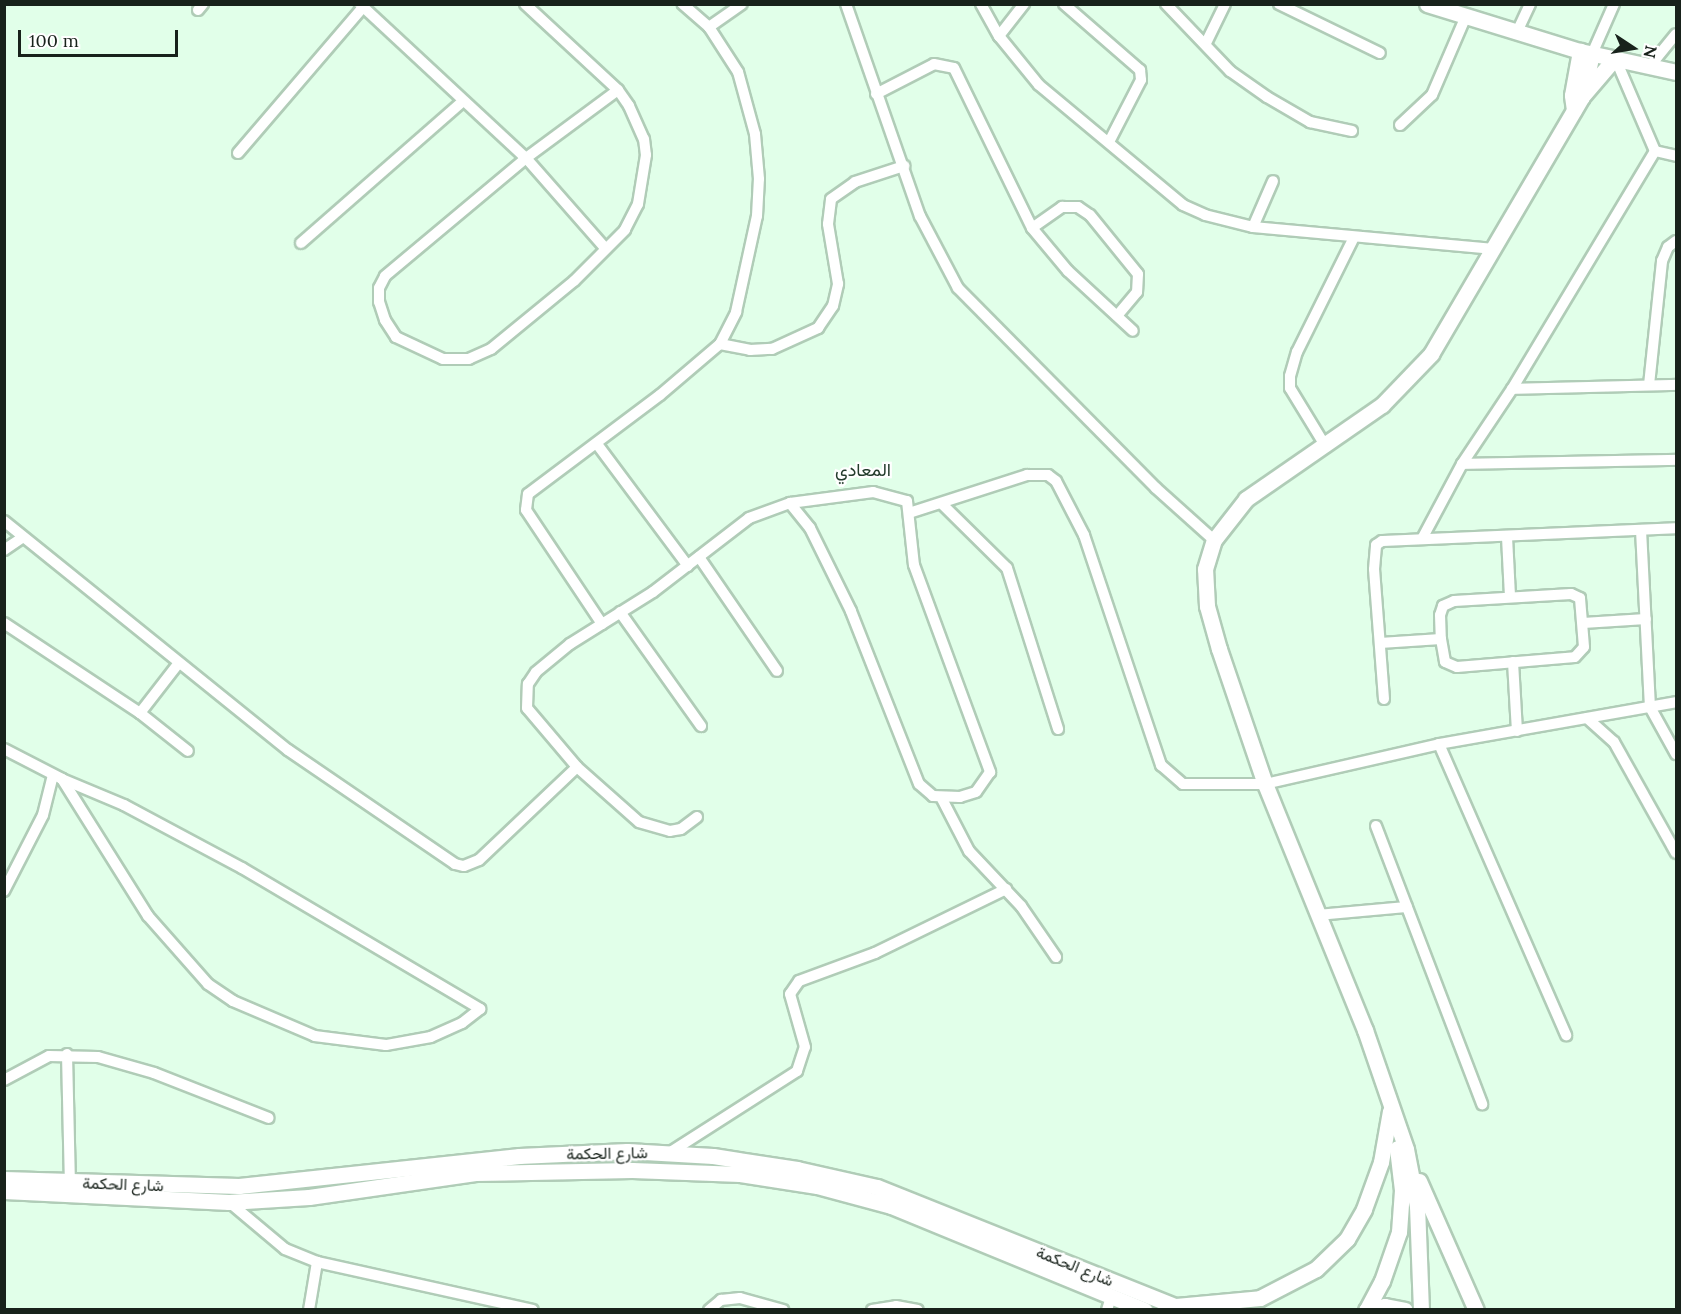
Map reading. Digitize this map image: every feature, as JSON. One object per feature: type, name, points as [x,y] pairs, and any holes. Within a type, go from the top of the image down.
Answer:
[{"type":"street","points":[[525,4],[618,90],[644,139],[645,172],[632,219],[605,248],[531,318],[479,355],[470,359],[442,359],[396,337],[385,320],[379,302],[379,288],[385,276],[526,158],[618,90]]},
{"type":"street","points":[[602,624],[543,539],[525,505],[528,494],[597,444],[720,344],[729,331],[743,286],[757,216],[759,179],[754,134],[738,72],[709,27],[683,4]]},
{"type":"street","points":[[709,27],[742,4]]},
{"type":"street","points":[[846,4],[920,216],[958,288],[1156,488],[1214,540]]},
{"type":"street","points":[[981,4],[999,36],[1039,85],[1183,205],[1205,215],[1253,228],[1494,249]]},
{"type":"street","points":[[999,36],[1024,4]]},
{"type":"street","points":[[1064,4],[1140,70],[1141,80],[1109,142]]},
{"type":"street","points":[[1166,4],[1206,43],[1230,71],[1267,97],[1311,122],[1352,131]]},
{"type":"street","points":[[1206,43],[1225,4]]},
{"type":"street","points":[[1279,4],[1380,53]]},
{"type":"street","points":[[1428,4],[1586,53],[1677,72]]},
{"type":"street","points":[[1517,32],[1530,4]]},
{"type":"street","points":[[1574,110],[1572,95],[1586,53],[1614,4]]},
{"type":"street","points":[[238,153],[362,6],[526,158],[605,248]]},
{"type":"street","points":[[1400,125],[1432,95],[1466,16]]},
{"type":"street","points":[[1650,66],[1677,34]]},
{"type":"street","points":[[1582,97],[1586,53]]},
{"type":"street","points":[[1476,1310],[1406,1149],[1387,1092],[1266,784],[1208,606],[1205,569],[1214,540],[1246,499],[1326,447],[1382,405],[1415,374],[1431,354],[1582,97],[1615,59]]},
{"type":"street","points":[[1615,59],[1655,151]]},
{"type":"street","points":[[876,94],[934,64],[954,68],[1032,228],[1068,271],[1133,331]]},
{"type":"street","points":[[301,243],[463,101]]},
{"type":"street","points":[[1655,151],[1677,156]]},
{"type":"street","points":[[1423,537],[1462,464],[1512,388],[1655,151]]},
{"type":"street","points":[[720,344],[750,350],[772,349],[818,328],[833,306],[838,284],[828,224],[831,199],[855,182],[904,166]]},
{"type":"street","points":[[1253,228],[1273,181]]},
{"type":"street","points":[[1032,228],[1062,207],[1078,207],[1090,215],[1138,274],[1137,292],[1117,316]]},
{"type":"street","points":[[1326,447],[1290,388],[1290,376],[1298,352],[1354,237]]},
{"type":"street","points":[[1649,385],[1662,261],[1668,247],[1677,241]]},
{"type":"street","points":[[1512,388],[1677,385]]},
{"type":"street","points":[[597,444],[688,566]]},
{"type":"street","points":[[1462,464],[1677,460]]},
{"type":"street","points":[[909,513],[1028,475],[1052,478],[1064,492],[1084,535],[1166,773],[1183,784],[1266,784],[1439,744],[1677,702]]},
{"type":"street","points":[[697,817],[681,829],[650,828],[577,767],[527,708],[526,692],[536,672],[688,566],[755,514],[790,503],[884,493],[905,499],[909,513],[914,565],[990,772],[976,792],[941,797],[924,791],[919,784],[851,611],[810,528],[790,503]]},
{"type":"street","points":[[942,504],[1006,568],[1058,729]]},
{"type":"street","points":[[4,521],[178,664],[288,750],[455,864],[464,866],[478,860],[577,767]]},
{"type":"street","points":[[1384,699],[1374,569],[1376,545],[1391,539],[1423,537],[1507,537],[1677,528]]},
{"type":"street","points":[[1641,530],[1650,707],[1677,754]]},
{"type":"street","points":[[4,550],[23,537]]},
{"type":"street","points":[[1507,537],[1510,597]]},
{"type":"street","points":[[699,557],[777,671]]},
{"type":"street","points":[[1578,595],[1583,623],[1584,647],[1580,654],[1452,666],[1444,660],[1440,615],[1448,603],[1510,597],[1578,595]]},
{"type":"street","points":[[620,612],[702,726]]},
{"type":"street","points":[[1583,623],[1646,619]]},
{"type":"street","points":[[4,623],[140,713],[188,751]]},
{"type":"street","points":[[1380,642],[1441,639]]},
{"type":"street","points":[[1513,662],[1517,730]]},
{"type":"street","points":[[140,713],[178,664]]},
{"type":"street","points":[[1587,718],[1614,742],[1677,853]]},
{"type":"street","points":[[1439,744],[1566,1035]]},
{"type":"street","points":[[4,749],[57,777],[124,805],[242,868],[480,1009],[462,1023],[431,1037],[386,1045],[315,1036],[233,1001],[208,984],[148,916],[57,777]]},
{"type":"street","points":[[4,891],[43,815],[57,777]]},
{"type":"street","points":[[941,797],[961,840],[1006,889],[1056,957]]},
{"type":"street","points":[[1376,826],[1482,1104]]},
{"type":"street","points":[[669,1153],[797,1071],[805,1047],[790,994],[799,981],[875,954],[1006,889]]},
{"type":"street","points":[[1317,915],[1407,907]]},
{"type":"street","points":[[67,1054],[70,1183]]},
{"type":"street","points":[[4,1080],[33,1062],[67,1054],[124,1063],[269,1118]]},
{"type":"street","points":[[1367,1309],[1393,1255],[1402,1212],[1387,1092]]},
{"type":"street","points":[[1180,1308],[1260,1298],[1316,1269],[1347,1239],[1364,1209],[1381,1162],[1390,1111]]},
{"type":"street","points":[[1406,1149],[1417,1206],[1421,1310]]},
{"type":"street","name":"شارع الحكمة","points":[[4,1179],[70,1183],[239,1186],[508,1156],[627,1151],[758,1162],[877,1188],[1180,1308]]},
{"type":"street","name":"شارع الحكمة","points":[[4,1191],[229,1202],[309,1197],[474,1173],[632,1170],[740,1174],[817,1186],[891,1206],[1109,1303],[1144,1310]]},
{"type":"street","points":[[229,1202],[285,1248],[318,1262],[533,1310]]},
{"type":"street","points":[[309,1310],[318,1262]]},
{"type":"street","points":[[709,1310],[721,1300],[740,1298],[783,1310]]},
{"type":"street","points":[[873,1310],[896,1306],[918,1310]]},
{"type":"street","points":[[1367,1309],[1385,1306],[1405,1310]]},
{"type":"district","name":"المعادي","points":[[863,470]]}]
